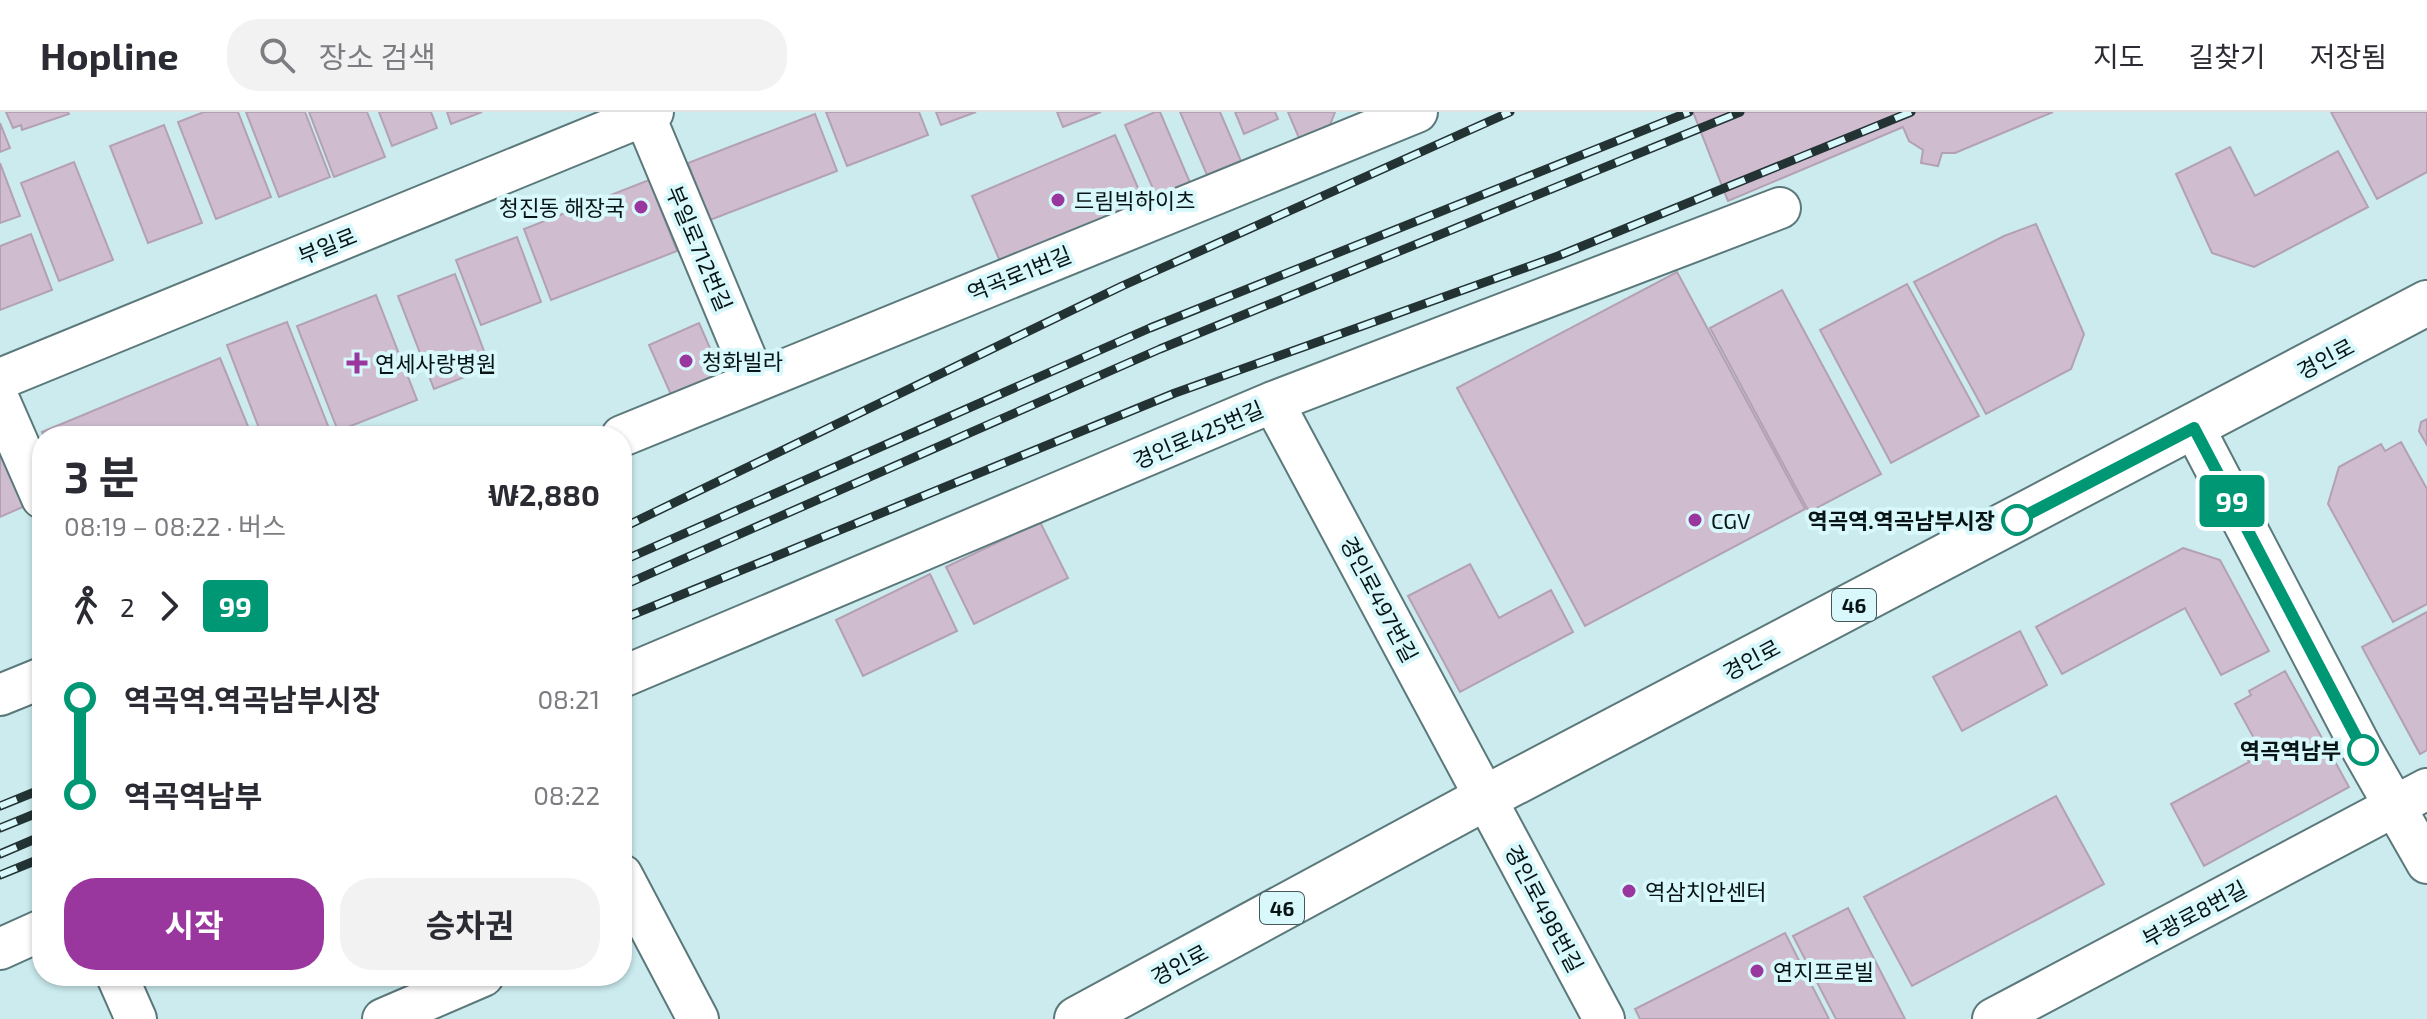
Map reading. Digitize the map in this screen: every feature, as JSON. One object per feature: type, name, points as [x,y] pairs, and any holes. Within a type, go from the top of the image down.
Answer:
[{"type":"main road","name":"경인로","points":[[1077,1019],[1487,797],[2427,303]]},
{"type":"street","name":"역곡로1번길","points":[[632,432],[1362,122],[1417,112]]},
{"type":"street","name":"부일로","points":[[0,379],[647,113]]},
{"type":"street","name":"부일로712번길","points":[[647,113],[755,380]]},
{"type":"street","name":"경인로425번길","points":[[632,673],[1273,402],[1780,208]]},
{"type":"street","points":[[0,402],[32,475]]},
{"type":"street","name":"경인로497번길","points":[[1273,402],[1487,797]]},
{"type":"street","points":[[2194,428],[2411,798],[2427,863]]},
{"type":"street","points":[[0,695],[32,682]]},
{"type":"street","name":"경인로498번길","points":[[1487,797],[1604,1019]]},
{"type":"street","name":"부광로8번길","points":[[1993,1019],[2411,798]]},
{"type":"street","points":[[632,908],[698,1019]]},
{"type":"street","points":[[0,949],[32,935]]},
{"type":"street","points":[[121,986],[136,1019]]},
{"type":"street","points":[[383,1019],[460,986]]},
{"type":"building","points":[[6,112],[69,114],[22,130],[21,125],[13,128]]},
{"type":"building","points":[[204,112],[238,112],[271,197],[216,219],[178,122]]},
{"type":"building","points":[[246,112],[305,112],[330,177],[279,197]]},
{"type":"building","points":[[309,112],[367,112],[385,157],[334,177]]},
{"type":"building","points":[[379,112],[431,112],[437,128],[392,146]]},
{"type":"building","points":[[447,112],[482,112],[451,124]]},
{"type":"building","points":[[826,112],[919,112],[928,135],[847,166]]},
{"type":"building","points":[[936,112],[976,112],[941,125]]},
{"type":"building","points":[[1057,112],[1101,112],[1063,127]]},
{"type":"building","points":[[1160,112],[1191,185],[1158,200],[1125,125]]},
{"type":"building","points":[[1180,112],[1220,112],[1241,161],[1207,175]]},
{"type":"building","points":[[1235,112],[1275,112],[1278,119],[1244,134]]},
{"type":"building","points":[[1288,112],[1335,112],[1330,125],[1299,138]]},
{"type":"building","points":[[1693,112],[2053,112],[1955,153],[1942,153],[1938,166],[1921,163],[1923,150],[1909,141],[1903,127],[1728,201]]},
{"type":"building","points":[[2331,112],[2427,112],[2427,172],[2377,199]]},
{"type":"building","points":[[815,114],[837,171],[710,220],[688,163]]},
{"type":"building","points":[[0,123],[10,148],[0,152]]},
{"type":"building","points":[[164,125],[202,223],[148,243],[110,146]]},
{"type":"building","name":"드림빅하이츠","points":[[1115,135],[1145,204],[1002,266],[972,196]]},
{"type":"building","points":[[2230,147],[2255,196],[2338,151],[2368,207],[2254,267],[2212,253],[2176,174]]},
{"type":"building","points":[[74,162],[113,260],[59,281],[21,183]]},
{"type":"building","points":[[0,163],[20,216],[0,223]]},
{"type":"building","points":[[649,180],[677,251],[551,300],[524,229]]},
{"type":"building","points":[[2036,224],[2084,334],[2071,369],[1986,414],[1914,282],[2004,236]]},
{"type":"building","points":[[31,234],[52,290],[0,310],[0,246]]},
{"type":"building","points":[[517,237],[541,302],[481,325],[456,260]]},
{"type":"building","points":[[1677,272],[1805,509],[1585,626],[1457,388]]},
{"type":"building","points":[[455,274],[490,367],[434,389],[398,296]]},
{"type":"building","points":[[1907,284],[1979,416],[1891,463],[1820,330]]},
{"type":"building","points":[[1782,290],[1881,474],[1809,512],[1710,328]]},
{"type":"building","name":"연세사랑병원","points":[[376,295],[417,400],[351,426],[336,426],[297,326]]},
{"type":"building","points":[[287,322],[328,426],[258,426],[227,345]]},
{"type":"building","name":"청화빌라","points":[[699,323],[723,378],[673,399],[649,345]]},
{"type":"building","points":[[220,358],[248,426],[56,426]]},
{"type":"building","points":[[2427,419],[2427,445],[2419,431],[2421,422]]},
{"type":"building","points":[[2401,442],[2427,489],[2427,604],[2393,622],[2328,504],[2339,467],[2381,444],[2385,451]]},
{"type":"building","points":[[0,445],[25,506],[0,517]]},
{"type":"building","points":[[1040,522],[1068,578],[974,624],[946,567]]},
{"type":"building","points":[[2183,548],[2220,560],[2269,651],[2221,675],[2185,608],[2062,674],[2036,627]]},
{"type":"building","points":[[1470,564],[1499,618],[1551,590],[1573,632],[1460,692],[1408,596]]},
{"type":"building","points":[[930,574],[957,631],[863,676],[836,620]]},
{"type":"building","points":[[2427,612],[2427,750],[2420,754],[2362,647]]},
{"type":"building","points":[[2020,631],[2047,685],[1962,731],[1933,677]]},
{"type":"building","points":[[2285,671],[2349,787],[2204,866],[2171,804],[2249,762],[2241,747],[2255,740],[2235,704],[2251,695],[2249,691]]},
{"type":"building","points":[[2056,796],[2104,884],[1912,986],[1864,897]]},
{"type":"building","points":[[1848,908],[1905,1019],[1836,1019],[1793,936]]},
{"type":"building","name":"연지프로빌","points":[[1785,933],[1829,1019],[1640,1019],[1635,1009]]},
{"type":"railway","points":[[632,523],[1122,286],[1510,112]]},
{"type":"railway","points":[[632,557],[1150,328],[1689,112]]},
{"type":"railway","points":[[632,582],[1160,349],[1740,112]]},
{"type":"railway","points":[[632,615],[1175,393],[1558,256],[1911,112]]},
{"type":"railway","points":[[0,806],[32,793]]},
{"type":"railway","points":[[0,828],[32,815]]},
{"type":"railway","points":[[0,854],[32,840]]},
{"type":"railway","points":[[0,875],[32,862]]},
{"type":"bus line","name":"99","points":[[2017,520],[2194,428],[2363,750]]},
{"type":"place","name":"드림빅하이츠","points":[[1058,200]]},
{"type":"place","name":"청진동 해장국","points":[[641,207]]},
{"type":"place","name":"청화빌라","points":[[686,361]]},
{"type":"place","name":"연세사랑병원","points":[[357,363]]},
{"type":"place","name":"CGV","points":[[1695,520]]},
{"type":"place","name":"역곡역.역곡남부시장","points":[[2017,520]]},
{"type":"place","name":"역곡역남부","points":[[2363,750]]},
{"type":"place","name":"역삼치안센터","points":[[1629,891]]},
{"type":"place","name":"연지프로빌","points":[[1757,971]]}]
